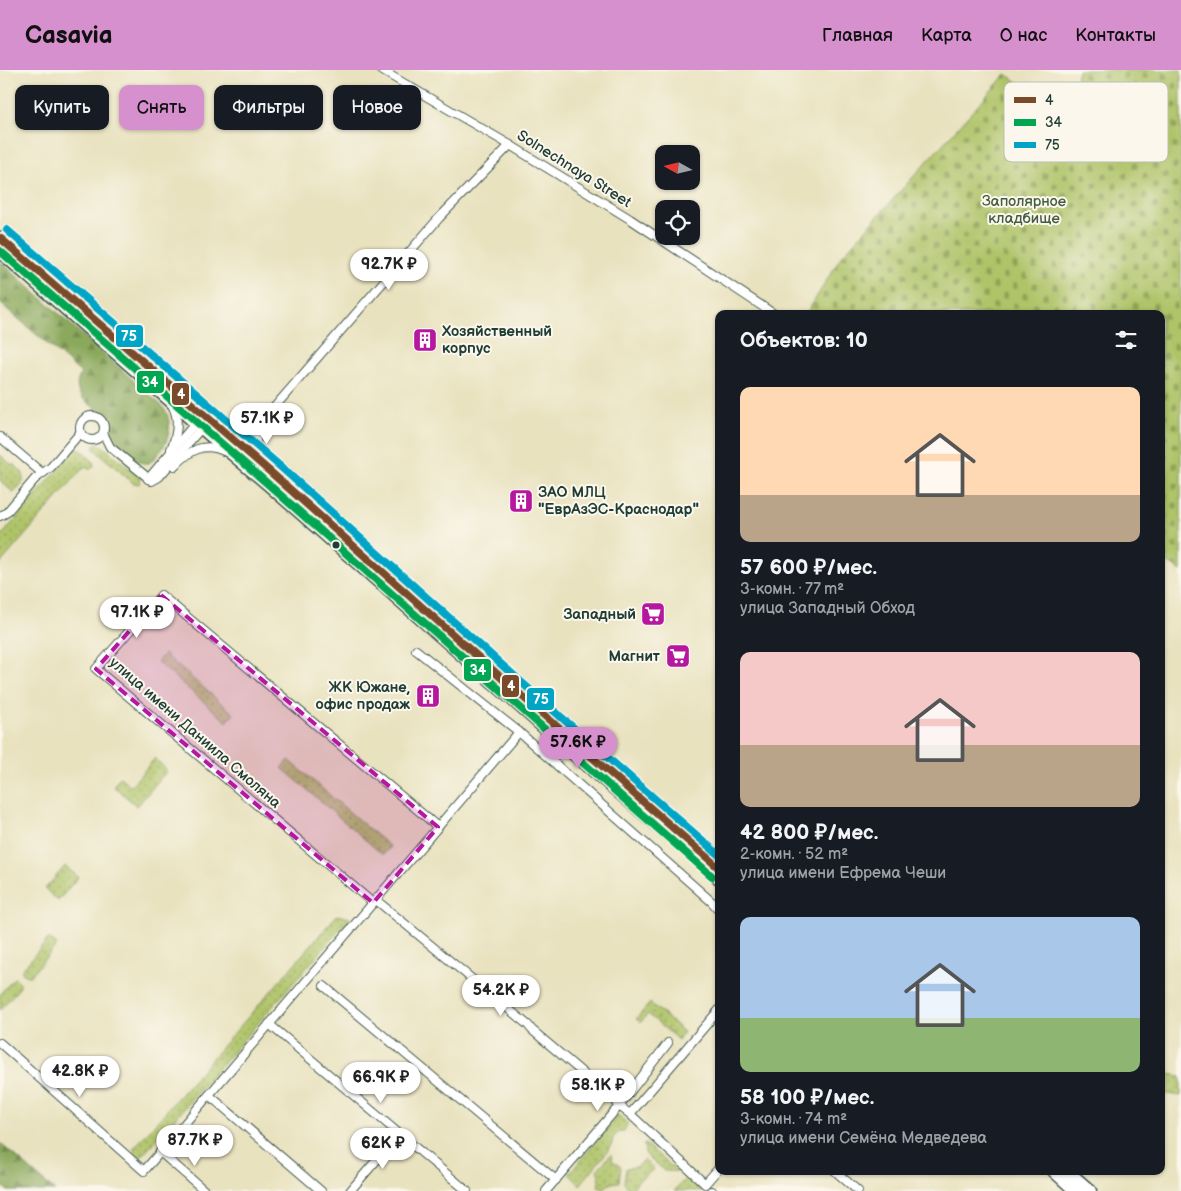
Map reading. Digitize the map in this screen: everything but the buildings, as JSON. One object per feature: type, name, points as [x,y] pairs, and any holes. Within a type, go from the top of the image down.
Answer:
[{"type":"highway","points":[[0,238],[580,760],[715,873]]},
{"type":"highway","points":[[0,251],[160,390],[205,422]]},
{"type":"highway","points":[[239,454],[264,467],[507,683],[715,873]]},
{"type":"highway","points":[[1058,1175],[1076,1191]]},
{"type":"highway","points":[[1072,1175],[1090,1191]]},
{"type":"street","name":"Solnechnaya Street","points":[[381,70],[510,145],[630,220],[768,310]]},
{"type":"street","points":[[0,516],[6,513],[35,479],[51,467],[80,433],[80,424],[85,418],[93,416],[102,422],[104,426],[103,433],[110,447],[148,479],[152,480],[168,472],[191,450],[211,447],[239,454],[257,428],[439,218],[510,145]]},
{"type":"street","points":[[160,390],[173,406],[176,413],[176,433],[169,453]]},
{"type":"street","points":[[205,422],[227,431],[257,428]]},
{"type":"street","points":[[148,479],[169,453],[205,422]]},
{"type":"street","points":[[159,477],[205,422]]},
{"type":"street","points":[[257,428],[257,452],[264,467]]},
{"type":"street","points":[[80,433],[86,439],[94,440],[103,433]]},
{"type":"street","points":[[0,437],[42,473]]},
{"type":"street","name":"улица имени Даниила Смоляна","points":[[438,828],[161,594],[96,669],[374,901],[528,1024],[532,1030],[616,1101],[619,1106],[705,1184],[715,1173]]},
{"type":"street","points":[[416,650],[519,732],[715,905]]},
{"type":"street","points":[[0,1043],[144,1171],[519,732]]},
{"type":"street","points":[[324,986],[556,1180]]},
{"type":"street","points":[[630,1114],[715,1015]]},
{"type":"street","points":[[269,1024],[467,1191]]},
{"type":"street","points":[[546,1191],[619,1106],[668,1043]]},
{"type":"street","points":[[209,1095],[321,1191]]},
{"type":"street","points":[[350,1191],[399,1134]]},
{"type":"street","points":[[160,1152],[205,1191]]},
{"type":"street","points":[[840,1175],[858,1191]]},
{"type":"highlighted area","points":[[161,595],[438,827],[373,903],[96,669]]},
{"type":"green space","name":"Заполярное кладбище","points":[[1078,70],[1181,70],[1181,571],[1165,561],[1165,310],[808,310],[841,257],[1006,74],[1018,82],[1004,82],[1004,162],[1168,162],[1168,82],[1076,82]]},
{"type":"green space","points":[[0,261],[163,407],[169,422],[168,437],[165,445],[149,463],[137,461],[127,455],[114,440],[104,416],[79,394],[77,388],[81,373],[0,303]]},
{"type":"green space","points":[[97,442],[141,478],[139,484],[133,483],[94,449],[94,445]]},
{"type":"green space","points":[[76,449],[81,450],[93,461],[94,466],[90,470],[85,466],[0,564],[0,533],[2,535]]},
{"type":"green space","points":[[0,455],[13,466],[14,464],[23,473],[23,482],[14,493],[0,481]]},
{"type":"green space","points":[[164,654],[234,714],[227,722],[157,662]]},
{"type":"green space","points":[[155,758],[167,771],[137,806],[113,786],[120,777],[131,786]]},
{"type":"green space","points":[[289,760],[390,847],[383,855],[282,768]]},
{"type":"green space","points":[[65,866],[78,877],[58,901],[45,889]]},
{"type":"green space","points":[[337,915],[350,918],[142,1156],[138,1158],[133,1154],[136,1151],[133,1149]]},
{"type":"green space","points":[[49,938],[57,945],[30,976],[27,976],[21,971]]},
{"type":"green space","points":[[15,977],[20,982],[20,987],[0,1010],[0,994]]},
{"type":"green space","points":[[650,1003],[684,1032],[678,1040],[648,1014],[641,1022],[636,1019]]},
{"type":"green space","points":[[1165,1074],[1181,1076],[1181,1096],[1165,1094]]},
{"type":"green space","points":[[618,1115],[628,1123],[624,1131],[618,1133],[613,1138],[611,1147],[580,1185],[569,1174]]},
{"type":"green space","points":[[0,1143],[55,1191],[8,1191],[0,1184]]},
{"type":"green space","points":[[644,1144],[678,1172],[665,1171],[645,1154]]},
{"type":"green space","points":[[611,1154],[612,1160],[621,1167],[619,1182],[611,1183],[604,1188],[598,1186],[600,1177],[597,1170]]},
{"type":"green space","points":[[644,1159],[654,1169],[638,1181],[631,1191],[624,1183],[626,1168],[636,1167]]},
{"type":"green space","points":[[689,1175],[705,1188],[702,1191],[674,1191]]},
{"type":"transit line","name":"75","points":[[7,230],[282,468],[521,682],[715,852]]},
{"type":"transit line","name":"4","points":[[0,238],[275,476],[715,865]]},
{"type":"transit line","name":"34","points":[[0,251],[268,484],[712,876]]},
{"type":"place","name":"Хозяйственный корпус","points":[[425,340]]},
{"type":"place","name":"ЗАО МЛЦ \"ЕврАзЭС-Краснодар\"","points":[[521,501]]},
{"type":"place","name":"Западный","points":[[653,614]]},
{"type":"place","name":"Магнит","points":[[678,656]]},
{"type":"place","name":"ЖК Южане, офис продаж","points":[[428,696]]}]
